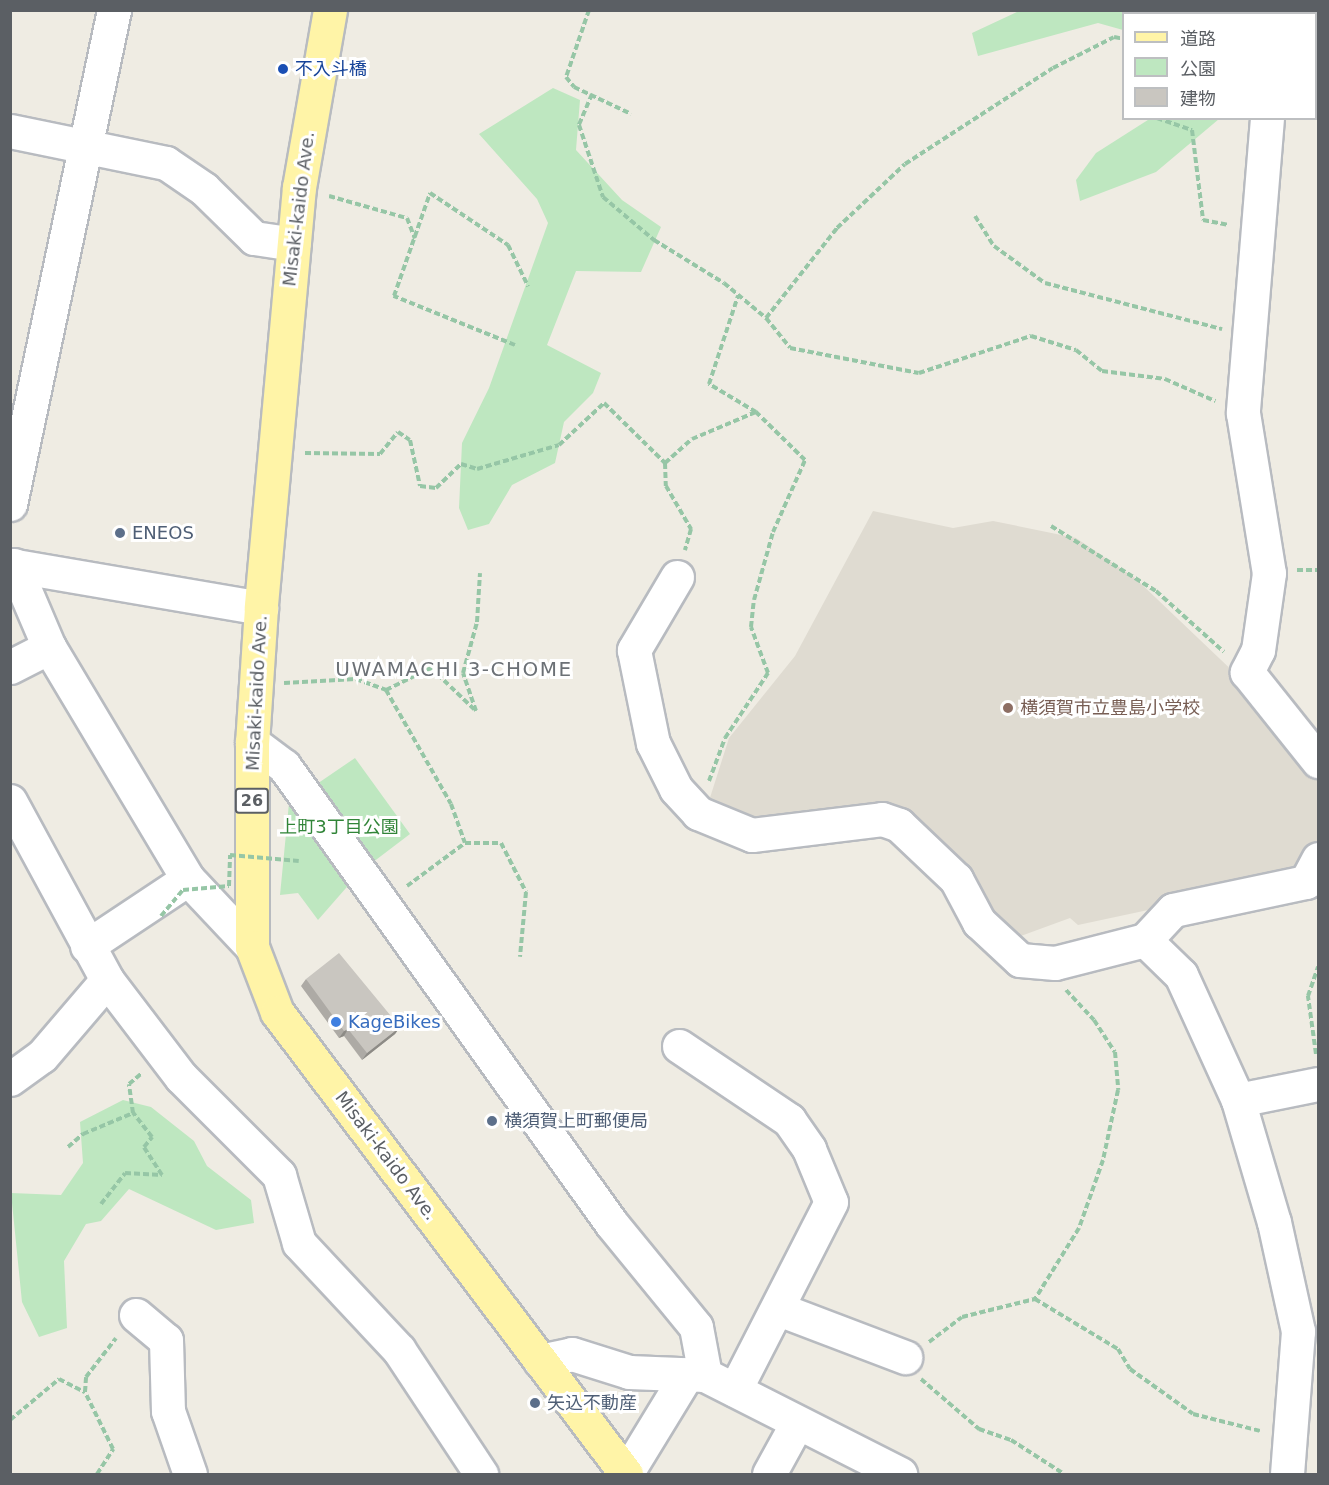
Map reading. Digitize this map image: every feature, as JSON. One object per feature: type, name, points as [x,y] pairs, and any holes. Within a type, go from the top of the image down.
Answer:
[{"type":"main road","name":"Misaki-kaido Ave.","points":[[330,10],[299,187],[261,608],[252,742],[252,948],[277,1012],[626,1474]]},
{"type":"street","points":[[10,504],[114,10]]},
{"type":"street","points":[[1267,120],[1243,412],[1269,573],[1258,650],[1247,672],[1318,760]]},
{"type":"street","points":[[10,130],[166,163],[204,189],[254,238],[294,244]]},
{"type":"street","points":[[12,565],[261,608]]},
{"type":"street","points":[[12,565],[49,647],[188,879],[252,948]]},
{"type":"street","points":[[677,577],[634,650],[653,743],[676,789],[698,813],[752,835],[882,819],[899,825],[956,879],[979,922],[1020,960],[1037,964],[1145,940],[1173,910],[1306,882],[1318,859]]},
{"type":"street","points":[[10,668],[49,647]]},
{"type":"street","points":[[252,742],[284,766],[379,906],[611,1223],[696,1327],[696,1374],[626,1474]]},
{"type":"street","points":[[10,801],[106,980],[164,1055],[279,1175],[299,1243],[399,1350],[481,1474]]},
{"type":"street","points":[[87,946],[188,879]]},
{"type":"street","points":[[1145,940],[1181,975],[1238,1100],[1277,1233],[1308,1375],[1292,1439],[1287,1474]]},
{"type":"street","points":[[10,1080],[42,1056],[106,980]]},
{"type":"street","points":[[679,1046],[789,1120],[809,1149],[831,1202],[781,1310],[735,1390]]},
{"type":"street","points":[[1238,1100],[1318,1084]]},
{"type":"street","points":[[781,1310],[905,1357]]},
{"type":"street","points":[[136,1315],[166,1340],[168,1411],[190,1474]]},
{"type":"street","points":[[540,1361],[572,1354],[630,1372],[696,1374],[735,1390],[900,1474]]},
{"type":"street","points":[[769,1474],[797,1423]]},
{"type":"path","points":[[589,10],[566,76],[592,94],[630,114]]},
{"type":"path","points":[[766,318],[837,228],[905,164],[1053,69],[1114,37],[1122,39]]},
{"type":"path","points":[[592,94],[579,125],[603,197],[654,240],[738,296],[766,318],[790,348],[919,373],[1031,336],[1076,350],[1102,371],[1165,379],[1243,412]]},
{"type":"path","points":[[1163,120],[1192,130],[1203,220],[1258,227]]},
{"type":"path","points":[[299,187],[407,218],[415,240]]},
{"type":"path","points":[[514,345],[394,296],[430,194],[508,245],[528,286]]},
{"type":"path","points":[[975,216],[994,246],[1045,283],[1249,336]]},
{"type":"path","points":[[698,813],[724,738],[768,674],[751,627],[753,600],[773,532],[805,459],[756,412],[709,384],[738,296]]},
{"type":"path","points":[[276,453],[380,454],[398,432],[410,440],[420,486],[436,488],[461,464],[477,469],[559,445],[604,403],[665,463],[666,486],[691,529],[677,577]]},
{"type":"path","points":[[665,463],[692,439],[756,412]]},
{"type":"path","points":[[1050,526],[1156,591],[1247,672]]},
{"type":"path","points":[[386,690],[431,668],[476,711],[463,673],[477,622],[480,573]]},
{"type":"path","points":[[257,684],[356,680],[386,690],[451,804],[465,843]]},
{"type":"path","points":[[379,906],[465,843],[501,843],[526,891],[520,957]]},
{"type":"path","points":[[161,916],[183,890],[229,886],[230,855],[299,861]]},
{"type":"path","points":[[1037,964],[1105,1036],[1115,1052],[1118,1090],[1102,1160],[1079,1228],[1035,1299],[962,1317],[905,1357],[921,1378],[979,1429],[1011,1440],[1064,1474]]},
{"type":"path","points":[[1318,967],[1308,996],[1318,1067]]},
{"type":"path","points":[[101,1204],[125,1173],[162,1175],[144,1147],[152,1137],[133,1113],[129,1084],[164,1055]]},
{"type":"path","points":[[68,1147],[83,1134],[133,1113]]},
{"type":"path","points":[[1035,1299],[1118,1349],[1130,1369],[1193,1414],[1292,1439]]},
{"type":"path","points":[[97,1474],[113,1449],[85,1392],[86,1377],[136,1315]]},
{"type":"path","points":[[10,1420],[59,1379],[85,1392]]},
{"type":"shaded area","name":"横須賀市立豊島小学校","points":[[873,511],[953,528],[993,521],[1076,538],[1135,578],[1241,679],[1318,769],[1318,847],[1298,878],[1078,925],[1070,918],[1002,943],[888,808],[778,833],[708,804],[729,738],[795,656]]},
{"type":"green space","points":[[1019,11],[1268,11],[1122,12],[1122,30],[1098,23],[978,56],[972,33]]},
{"type":"green space","points":[[553,88],[580,100],[576,150],[622,200],[661,227],[641,272],[576,271],[547,345],[601,373],[593,393],[564,422],[555,463],[512,485],[489,524],[468,530],[459,508],[462,443],[489,388],[548,223],[537,199],[479,134]]},
{"type":"green space","points":[[1148,120],[1218,120],[1156,172],[1080,201],[1076,180],[1096,153]]},
{"type":"green space","name":"上町3丁目公園","points":[[355,758],[410,834],[360,872],[318,920],[298,893],[280,895],[289,803]]},
{"type":"green space","points":[[123,1100],[151,1107],[194,1141],[207,1166],[251,1200],[254,1223],[216,1230],[129,1189],[101,1221],[86,1224],[64,1261],[67,1328],[39,1337],[22,1302],[11,1193],[61,1195],[83,1163],[80,1122]]},
{"type":"building","points":[[339,953],[400,1027],[367,1053],[348,1029],[344,1031],[306,979]]},
{"type":"place","name":"不入斗橋","points":[[283,69]]},
{"type":"place","name":"ENEOS","points":[[120,533]]},
{"type":"place","name":"横須賀市立豊島小学校","points":[[1008,708]]},
{"type":"place","name":"KageBikes","points":[[336,1022]]},
{"type":"place","name":"横須賀上町郵便局","points":[[492,1121]]},
{"type":"place","name":"矢込不動産","points":[[535,1403]]},
{"type":"district","name":"UWAMACHI 3-CHOME","points":[[454,669]]}]
